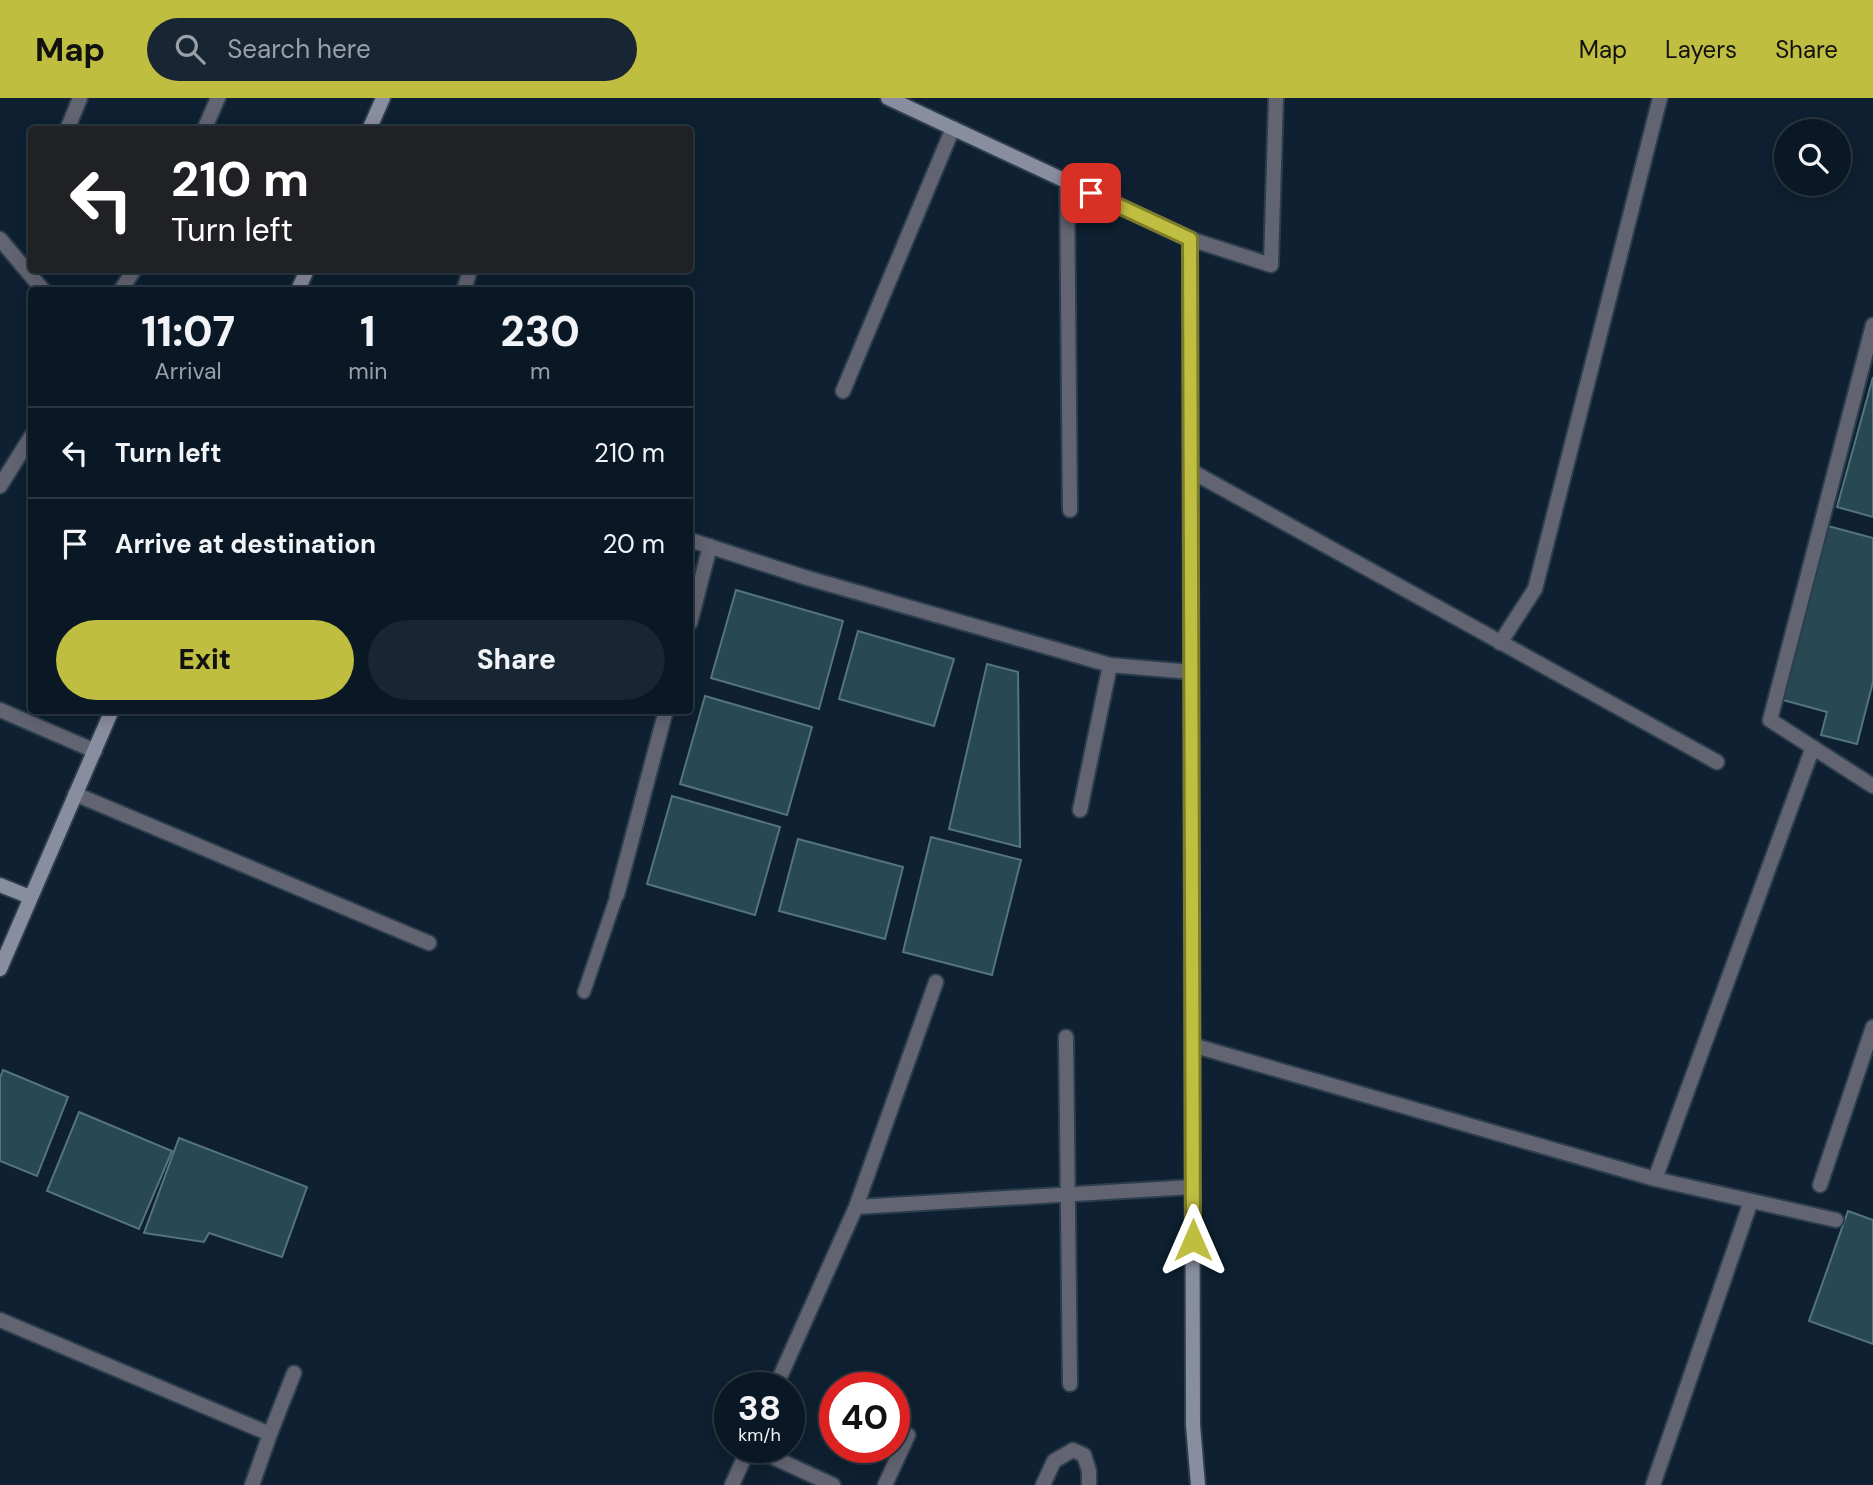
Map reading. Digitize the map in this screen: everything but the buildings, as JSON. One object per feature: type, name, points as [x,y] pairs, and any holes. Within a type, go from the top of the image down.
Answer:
[{"type":"street","points":[[69,126],[80,98]]},
{"type":"street","points":[[206,126],[218,98]]},
{"type":"street","points":[[371,126],[383,98]]},
{"type":"street","points":[[888,98],[1190,239],[1271,265],[1276,98]]},
{"type":"street","points":[[1500,643],[1535,589],[1660,98]]},
{"type":"street","points":[[843,391],[953,128]]},
{"type":"street","points":[[1067,182],[1070,510]]},
{"type":"street","points":[[0,239],[28,272]]},
{"type":"street","points":[[1190,239],[1193,1425],[1198,1485]]},
{"type":"street","points":[[29,273],[40,287]]},
{"type":"street","points":[[1873,325],[1770,720],[1873,786]]},
{"type":"street","points":[[0,486],[28,441]]},
{"type":"street","points":[[1191,471],[1717,762]]},
{"type":"street","points":[[693,541],[804,577],[1110,665],[1191,671]]},
{"type":"street","points":[[693,611],[710,546]]},
{"type":"street","points":[[1080,810],[1110,665]]},
{"type":"street","points":[[0,710],[94,751]]},
{"type":"street","points":[[0,969],[110,714]]},
{"type":"street","points":[[617,895],[665,714]]},
{"type":"street","points":[[1655,1179],[1813,747]]},
{"type":"street","points":[[75,794],[429,943]]},
{"type":"street","points":[[0,885],[30,897]]},
{"type":"street","points":[[782,1372],[856,1207],[936,982]]},
{"type":"street","points":[[1820,1185],[1873,1027]]},
{"type":"street","points":[[1066,1037],[1070,1384]]},
{"type":"street","points":[[1192,1045],[1655,1179],[1836,1220]]},
{"type":"street","points":[[856,1207],[1192,1187]]},
{"type":"street","points":[[1653,1485],[1751,1201]]},
{"type":"street","points":[[0,1320],[270,1434]]},
{"type":"street","points":[[252,1485],[294,1373]]},
{"type":"street","points":[[1043,1485],[1054,1461],[1073,1450],[1084,1455],[1089,1471],[1089,1485]]},
{"type":"street","points":[[732,1485],[742,1463]]},
{"type":"street","points":[[785,1463],[833,1485]]},
{"type":"street","points":[[885,1485],[895,1463]]},
{"type":"lane","points":[[584,992],[617,895]]},
{"type":"route","points":[[1091,193],[1190,239],[1193,1240]]}]
